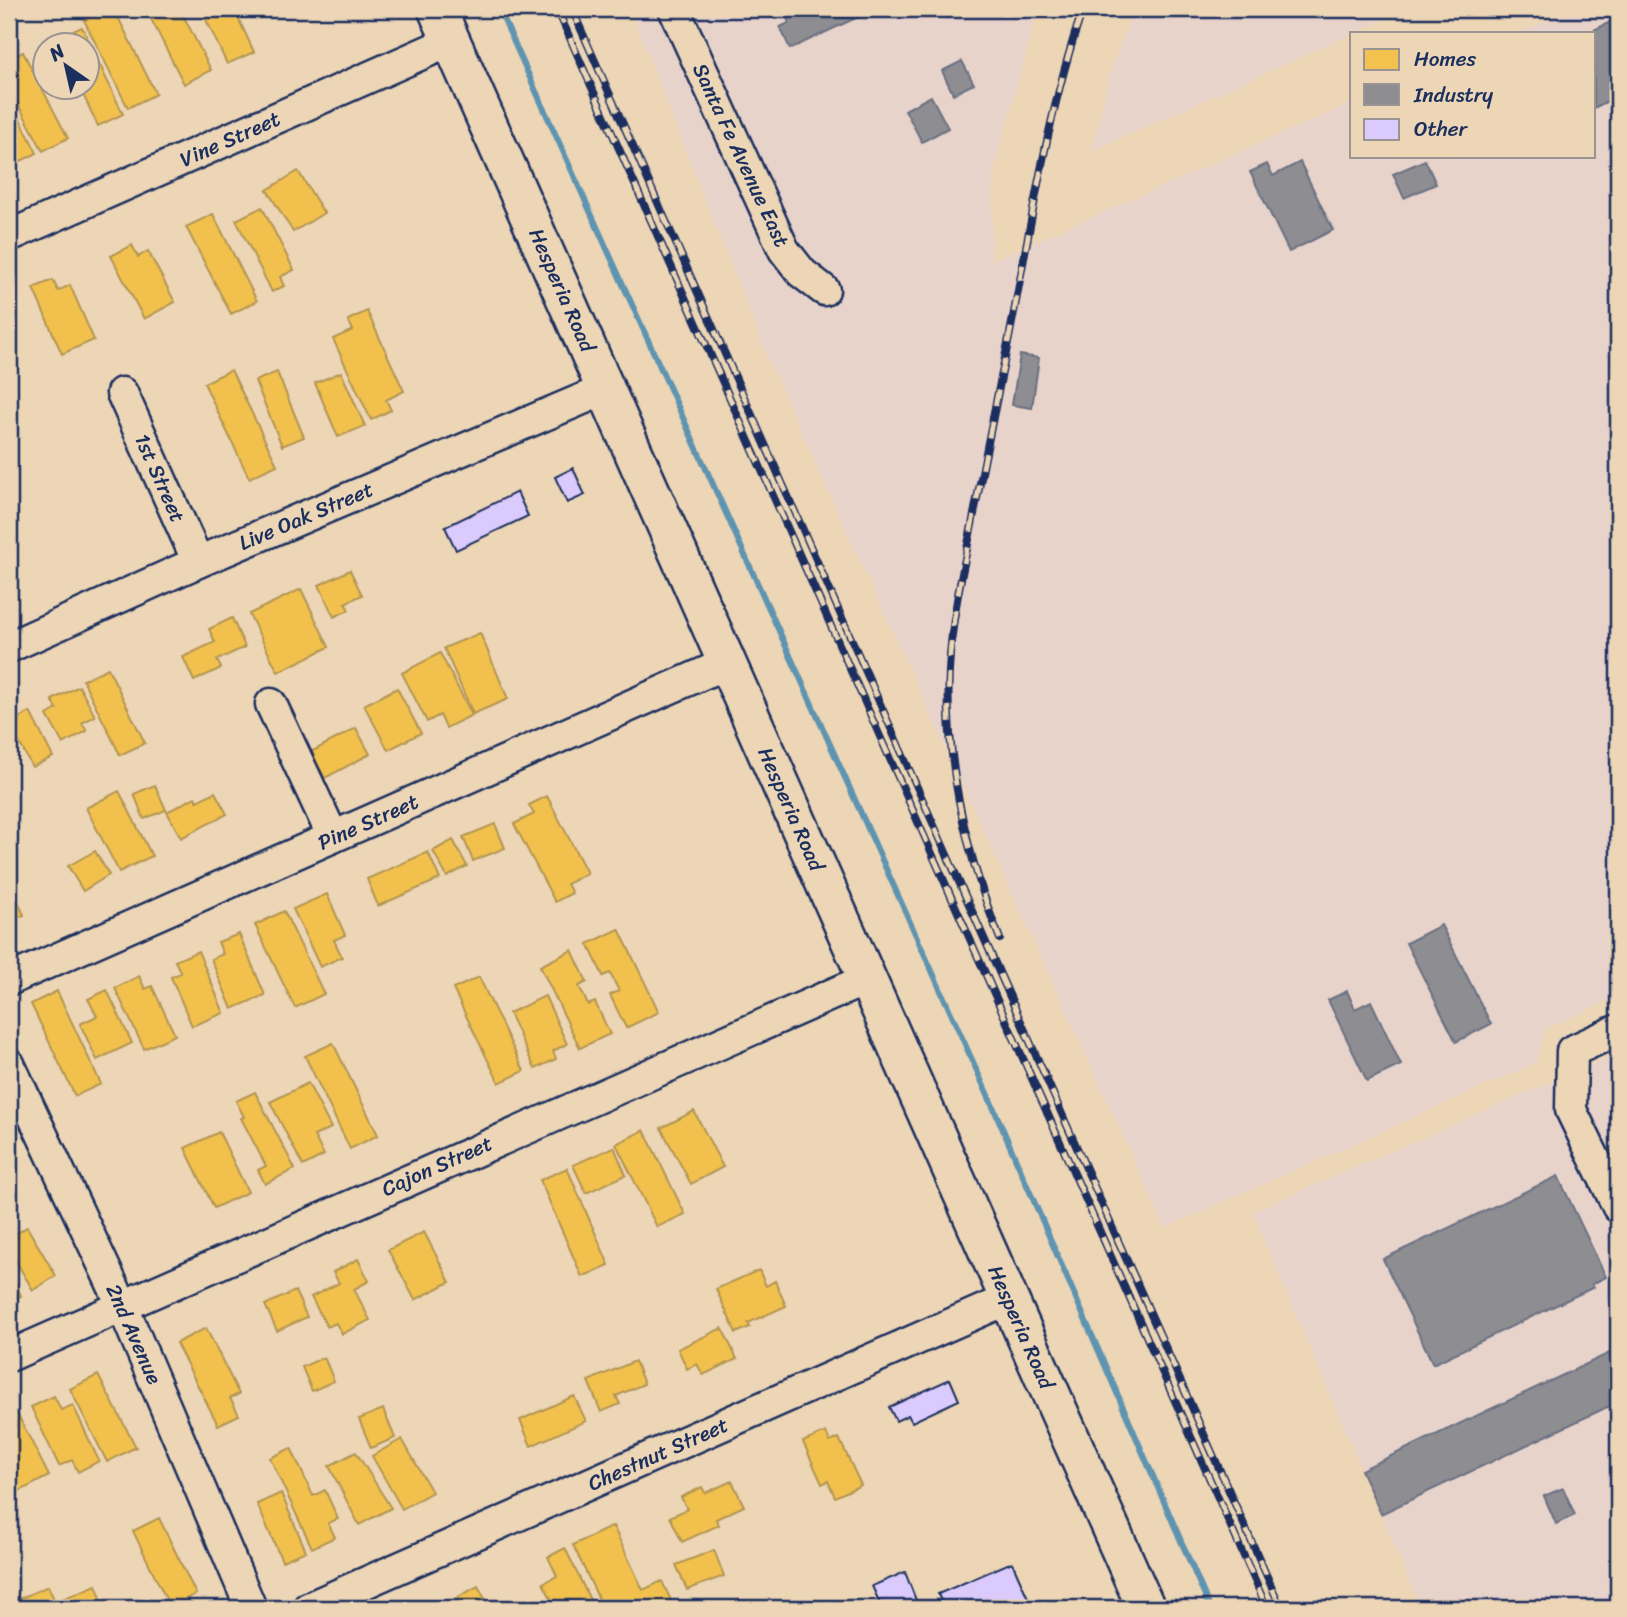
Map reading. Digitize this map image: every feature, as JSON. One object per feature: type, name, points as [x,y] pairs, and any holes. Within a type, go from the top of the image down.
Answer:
[{"type":"main road","name":"Hesperia Road","points":[[444,25],[1146,1608]]},
{"type":"street","name":"Santa Fe Avenue East","points":[[674,9],[783,250],[802,273],[824,290]]},
{"type":"street","name":"Vine Street","points":[[9,236],[444,25]]},
{"type":"street","name":"Live Oak Street","points":[[9,648],[198,562],[606,389]]},
{"type":"street","name":"1st Street","points":[[122,393],[198,562]]},
{"type":"street","name":"Pine Street","points":[[9,979],[727,663]]},
{"type":"street","points":[[271,704],[333,837]]},
{"type":"street","name":"Cajon Street","points":[[9,1356],[867,979]]},
{"type":"street","points":[[1618,1030],[1572,1051],[1571,1110],[1618,1207]]},
{"type":"street","name":"2nd Avenue","points":[[9,1064],[122,1305],[251,1608]]},
{"type":"street","name":"Chestnut Street","points":[[308,1608],[1008,1299]]},
{"type":"shaded area","points":[[630,9],[1038,9],[993,173],[991,261],[1350,104],[1350,158],[1596,158],[1596,32],[1520,32],[1575,9],[1618,9],[1618,996],[1545,1029],[1536,1063],[1165,1228],[767,357]]},
{"type":"shaded area","points":[[1134,9],[1406,9],[1350,32],[1350,34],[1092,151],[1109,75]]},
{"type":"shaded area","points":[[1618,1053],[1618,1608],[1421,1608],[1252,1212]]},
{"type":"building: Homes","points":[[107,9],[114,9],[156,94],[128,108],[102,56],[102,32],[90,32],[84,20]]},
{"type":"building: Homes","points":[[146,9],[180,9],[211,70],[184,84]]},
{"type":"building: Homes","points":[[201,9],[234,9],[254,52],[227,64]]},
{"type":"building: Homes","points":[[82,27],[84,32],[71,32]]},
{"type":"building: Homes","points":[[23,52],[32,69],[32,102],[49,102],[68,138],[43,151],[9,87],[9,60]]},
{"type":"building: Homes","points":[[102,69],[123,114],[98,126],[87,102],[102,102]]},
{"type":"building: Homes","points":[[9,97],[37,153],[13,165],[9,157]]},
{"type":"building: Homes","points":[[298,171],[324,213],[293,232],[267,190]]},
{"type":"building: Homes","points":[[262,207],[294,270],[280,277],[284,286],[272,292],[236,220]]},
{"type":"building: Homes","points":[[213,214],[257,301],[231,314],[186,227]]},
{"type":"building: Homes","points":[[132,245],[138,257],[148,251],[175,302],[144,319],[111,256]]},
{"type":"building: Homes","points":[[53,280],[58,291],[70,285],[94,340],[62,354],[33,288]]},
{"type":"building: Homes","points":[[367,311],[404,391],[386,400],[391,410],[371,420],[333,339],[353,330],[348,320]]},
{"type":"building: Homes","points":[[231,370],[277,465],[249,478],[204,383]]},
{"type":"building: Homes","points":[[277,372],[304,437],[282,446],[255,381]]},
{"type":"building: Homes","points":[[341,372],[365,426],[338,437],[315,383]]},
{"type":"building: Homes","points":[[350,570],[362,595],[345,603],[349,610],[334,617],[319,585]]},
{"type":"building: Homes","points":[[301,589],[329,647],[278,672],[249,614]]},
{"type":"building: Homes","points":[[232,618],[245,647],[217,660],[221,668],[194,681],[183,657],[215,642],[209,629]]},
{"type":"building: Homes","points":[[480,633],[508,699],[473,714],[444,648]]},
{"type":"building: Homes","points":[[440,653],[472,715],[446,728],[440,715],[427,722],[402,673]]},
{"type":"building: Homes","points":[[108,668],[145,743],[120,755],[83,680]]},
{"type":"building: Homes","points":[[79,686],[95,716],[82,723],[87,731],[63,744],[47,715],[57,709],[52,700]]},
{"type":"building: Homes","points":[[397,688],[421,733],[388,750],[364,705]]},
{"type":"building: Homes","points":[[30,712],[53,757],[32,767],[9,723]]},
{"type":"building: Homes","points":[[356,728],[370,754],[325,778],[311,752]]},
{"type":"building: Homes","points":[[155,785],[166,810],[144,819],[134,794]]},
{"type":"building: Homes","points":[[119,791],[152,856],[119,872],[86,808]]},
{"type":"building: Homes","points":[[215,792],[227,814],[181,838],[167,812],[195,797],[197,801]]},
{"type":"building: Homes","points":[[547,796],[587,873],[567,884],[572,893],[555,902],[514,824],[534,814],[529,805]]},
{"type":"building: Homes","points":[[495,824],[505,848],[473,861],[463,837]]},
{"type":"building: Homes","points":[[453,840],[467,866],[447,877],[433,851]]},
{"type":"building: Homes","points":[[95,851],[109,875],[83,891],[68,866]]},
{"type":"building: Homes","points":[[428,852],[440,879],[378,906],[367,879]]},
{"type":"building: Homes","points":[[9,881],[24,915],[9,922]]},
{"type":"building: Homes","points":[[327,894],[345,935],[334,940],[342,957],[320,967],[293,909]]},
{"type":"building: Homes","points":[[284,911],[324,994],[295,1008],[255,925]]},
{"type":"building: Homes","points":[[619,929],[659,1012],[626,1028],[610,995],[619,991],[610,973],[603,976],[588,944]]},
{"type":"building: Homes","points":[[239,934],[265,995],[232,1009],[211,959],[223,954],[218,942]]},
{"type":"building: Homes","points":[[572,950],[587,982],[579,986],[588,1005],[595,1002],[610,1034],[580,1048],[540,966]]},
{"type":"building: Homes","points":[[198,951],[224,1013],[192,1026],[171,977],[181,973],[175,961]]},
{"type":"building: Homes","points":[[139,976],[145,989],[152,986],[175,1035],[144,1049],[115,988]]},
{"type":"building: Homes","points":[[479,977],[524,1071],[499,1083],[453,989]]},
{"type":"building: Homes","points":[[107,990],[132,1043],[97,1060],[80,1024],[97,1016],[88,999]]},
{"type":"building: Homes","points":[[57,991],[101,1084],[75,1096],[31,1004]]},
{"type":"building: Homes","points":[[545,996],[567,1044],[553,1051],[556,1059],[535,1069],[509,1013]]},
{"type":"building: Homes","points":[[333,1043],[378,1135],[350,1149],[305,1056]]},
{"type":"building: Homes","points":[[308,1083],[331,1128],[314,1136],[324,1155],[303,1166],[270,1102]]},
{"type":"building: Homes","points":[[255,1092],[295,1169],[265,1184],[258,1170],[266,1166],[241,1118],[244,1117],[236,1101]]},
{"type":"building: Homes","points":[[694,1111],[723,1167],[691,1184],[661,1128]]},
{"type":"building: Homes","points":[[644,1130],[685,1214],[657,1227],[616,1144]]},
{"type":"building: Homes","points":[[219,1132],[248,1192],[214,1208],[185,1148]]},
{"type":"building: Homes","points":[[614,1147],[626,1175],[586,1193],[573,1165]]},
{"type":"building: Homes","points":[[567,1168],[609,1265],[582,1277],[540,1180]]},
{"type":"building: Homes","points":[[27,1227],[56,1276],[33,1290],[9,1250],[9,1238]]},
{"type":"building: Homes","points":[[424,1232],[450,1282],[415,1300],[388,1250]]},
{"type":"building: Homes","points":[[358,1259],[369,1281],[354,1289],[370,1320],[342,1334],[336,1323],[327,1327],[311,1297],[339,1283],[333,1272]]},
{"type":"building: Homes","points":[[9,1267],[21,1296],[9,1301]]},
{"type":"building: Homes","points":[[759,1270],[766,1286],[775,1281],[786,1306],[748,1323],[750,1327],[736,1333],[716,1289]]},
{"type":"building: Homes","points":[[295,1291],[307,1317],[277,1331],[265,1305]]},
{"type":"building: Homes","points":[[206,1328],[239,1394],[230,1398],[239,1415],[218,1425],[176,1343]]},
{"type":"building: Homes","points":[[722,1328],[737,1359],[703,1375],[697,1364],[687,1369],[678,1349]]},
{"type":"building: Homes","points":[[324,1357],[334,1381],[312,1391],[302,1367]]},
{"type":"building: Homes","points":[[635,1361],[644,1384],[616,1396],[620,1404],[601,1412],[588,1381]]},
{"type":"building: Homes","points":[[98,1375],[136,1447],[107,1462],[70,1389]]},
{"type":"building: Homes","points":[[54,1396],[61,1410],[73,1405],[99,1461],[78,1472],[72,1460],[59,1466],[31,1407]]},
{"type":"building: Homes","points":[[574,1396],[586,1421],[531,1446],[520,1420]]},
{"type":"building: Homes","points":[[383,1409],[395,1438],[371,1448],[359,1419]]},
{"type":"building: Homes","points":[[17,1413],[49,1476],[20,1491],[9,1469],[9,1417]]},
{"type":"building: Homes","points":[[826,1432],[830,1442],[839,1438],[861,1485],[835,1497],[828,1481],[822,1484],[803,1442]]},
{"type":"building: Homes","points":[[402,1439],[432,1492],[402,1509],[372,1456]]},
{"type":"building: Homes","points":[[291,1448],[313,1496],[325,1490],[338,1519],[328,1523],[335,1537],[312,1548],[270,1458]]},
{"type":"building: Homes","points":[[356,1452],[391,1508],[359,1525],[329,1466]]},
{"type":"building: Homes","points":[[732,1481],[744,1506],[716,1519],[719,1525],[682,1542],[670,1517],[687,1509],[681,1497],[702,1487],[705,1493]]},
{"type":"building: Homes","points":[[281,1493],[306,1551],[282,1561],[257,1504]]},
{"type":"building: Homes","points":[[159,1518],[196,1594],[170,1607],[133,1531]]},
{"type":"building: Homes","points":[[613,1526],[643,1590],[662,1581],[674,1607],[603,1608],[573,1545]]},
{"type":"building: Homes","points":[[565,1548],[594,1608],[556,1608],[543,1583],[557,1576],[548,1557]]},
{"type":"building: Homes","points":[[714,1550],[724,1576],[687,1590],[676,1565]]},
{"type":"building: Homes","points":[[96,1585],[105,1608],[63,1608],[60,1600]]},
{"type":"building: Homes","points":[[48,1586],[58,1608],[12,1608],[10,1603]]},
{"type":"building: Homes","points":[[478,1586],[490,1608],[452,1608],[449,1602]]},
{"type":"building: Industry","points":[[783,9],[875,9],[790,49],[780,27],[789,23]]},
{"type":"building: Industry","points":[[942,9],[966,9],[947,18]]},
{"type":"building: Industry","points":[[1618,18],[1618,101],[1613,103],[1612,99],[1596,107],[1596,32],[1590,32]]},
{"type":"building: Industry","points":[[962,61],[974,84],[953,94],[942,71]]},
{"type":"building: Industry","points":[[931,96],[948,128],[922,142],[905,110]]},
{"type":"building: Industry","points":[[1425,160],[1436,184],[1404,198],[1393,174]]},
{"type":"building: Industry","points":[[1300,162],[1333,230],[1289,252],[1250,172],[1267,164],[1273,176]]},
{"type":"building: Industry","points":[[1020,355],[1039,358],[1032,408],[1012,405]]},
{"type":"building: Industry","points":[[1441,925],[1491,1024],[1456,1042],[1406,943]]},
{"type":"building: Industry","points":[[1347,991],[1355,1009],[1371,1001],[1401,1065],[1367,1081],[1328,1000]]},
{"type":"building: Industry","points":[[1558,1176],[1606,1277],[1592,1284],[1594,1287],[1433,1364],[1383,1259]]},
{"type":"building: Industry","points":[[1618,1349],[1618,1402],[1381,1514],[1361,1470]]},
{"type":"building: Industry","points":[[1563,1488],[1575,1515],[1556,1524],[1544,1496]]},
{"type":"building: Other","points":[[573,468],[585,495],[567,503],[555,477]]},
{"type":"building: Other","points":[[517,492],[528,516],[456,550],[445,527]]},
{"type":"building: Other","points":[[950,1379],[959,1400],[912,1422],[908,1415],[896,1421],[889,1407]]},
{"type":"building: Other","points":[[1012,1562],[1032,1607],[944,1608],[938,1594]]},
{"type":"building: Other","points":[[905,1572],[919,1608],[882,1608],[872,1586]]},
{"type":"waterway","points":[[499,9],[991,1102],[1210,1608]]},
{"type":"railway","points":[[557,9],[1267,1608]]},
{"type":"railway","points":[[572,9],[1281,1608]]},
{"type":"railway","points":[[1000,939],[977,874],[954,774],[950,740],[950,653],[961,579],[1041,170],[1059,89],[1083,9]]}]
